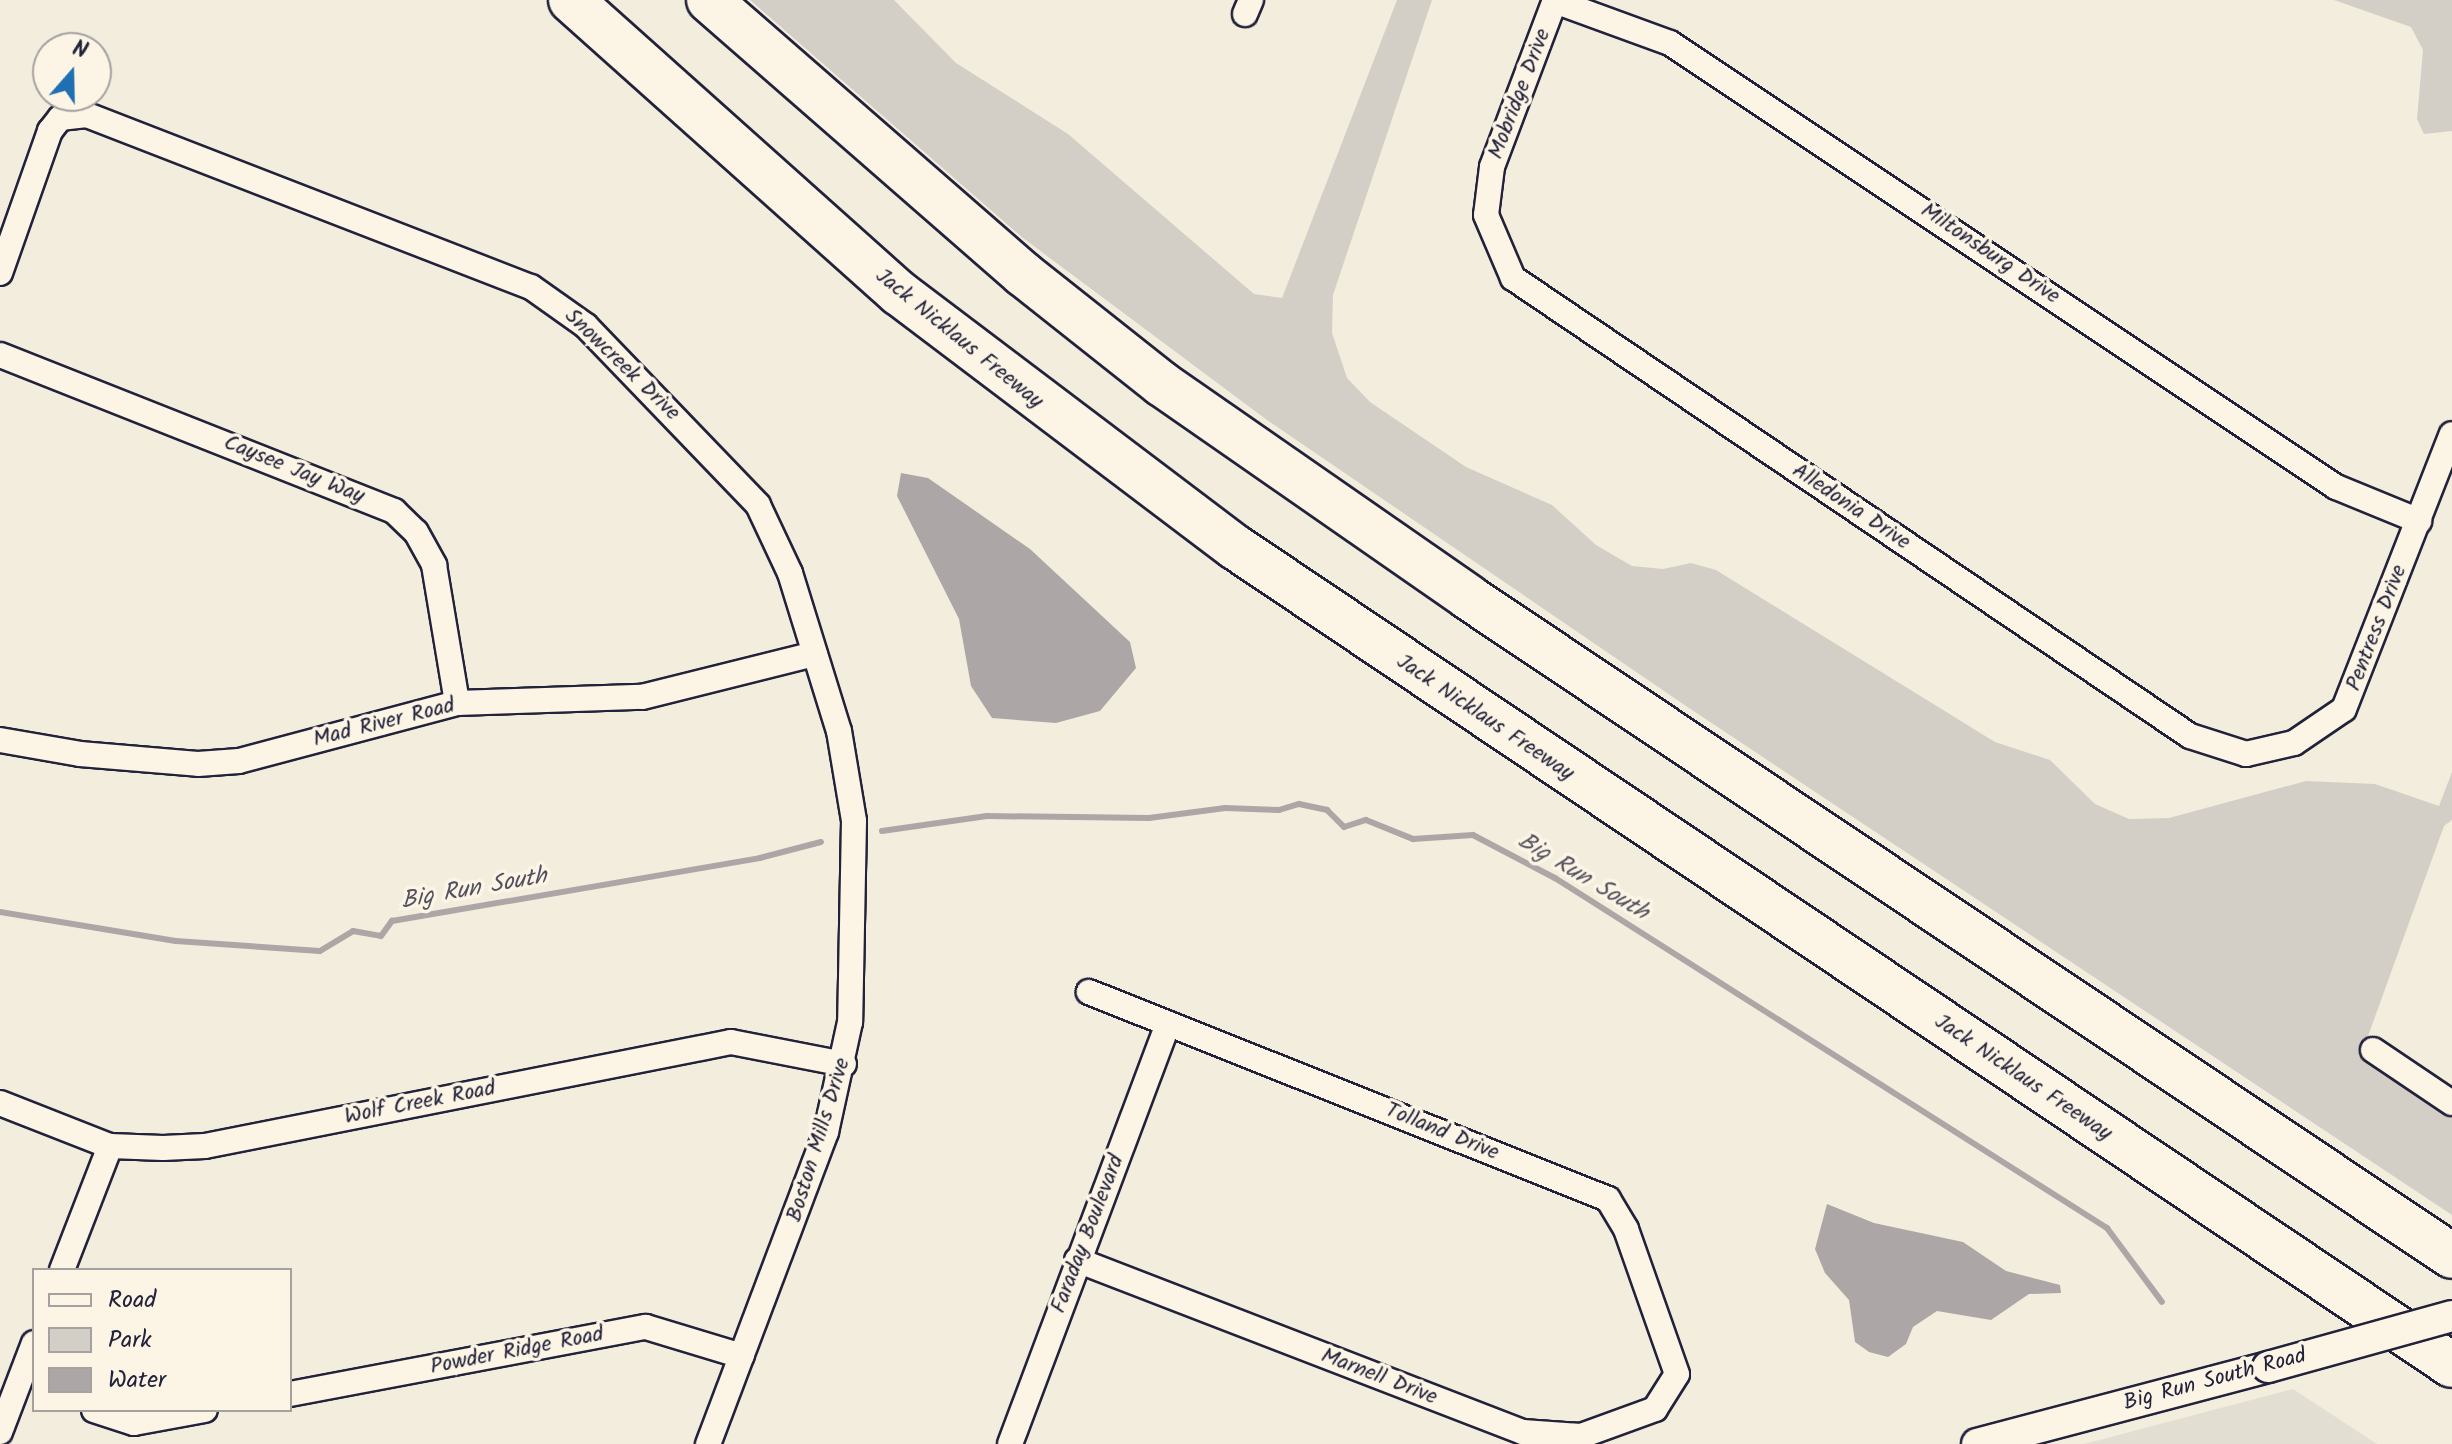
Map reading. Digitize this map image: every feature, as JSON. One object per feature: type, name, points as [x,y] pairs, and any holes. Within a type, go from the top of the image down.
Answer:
[{"type":"highway","name":"Jack Nicklaus Freeway","points":[[571,0],[899,293],[1223,538],[2452,1365]]},
{"type":"highway","points":[[709,0],[1023,274],[1162,384],[1468,597],[2452,1256]]},
{"type":"street","name":"Mobridge Drive","points":[[1513,278],[1486,215],[1492,167],[1555,1]]},
{"type":"street","name":"Miltonsburg Drive","points":[[1555,1],[1670,43],[2336,487],[2419,521]]},
{"type":"street","name":"Snowcreek Drive","points":[[0,273],[45,145],[60,118],[87,115],[531,287],[559,304],[698,438],[758,505],[790,573],[839,731],[854,821]]},
{"type":"street","name":"Alledonia Drive","points":[[1513,278],[2190,736]]},
{"type":"street","name":"Caysee Jay Way","points":[[0,355],[394,511],[416,532],[434,565],[457,703]]},
{"type":"street","name":"Pentress Drive","points":[[2190,736],[2246,754],[2294,743],[2344,709],[2452,434]]},
{"type":"street","name":"Mad River Road","points":[[0,740],[94,756],[198,764],[239,761],[457,703],[642,697],[815,654]]},
{"type":"street","name":"Boston Mills Drive","points":[[708,1444],[793,1229],[844,1064],[856,908],[854,821]]},
{"type":"street","name":"Tolland Drive","points":[[1089,992],[1608,1199],[1626,1229],[1677,1363],[1673,1385]]},
{"type":"street","name":"Faraday Boulevard","points":[[1010,1444],[1168,1024]]},
{"type":"street","name":"Wolf Creek Road","points":[[0,1103],[110,1146],[205,1146],[731,1042],[844,1064]]},
{"type":"street","points":[[2373,1050],[2452,1103]]},
{"type":"street","points":[[63,1268],[110,1146]]},
{"type":"street","name":"Marnell Drive","points":[[1077,1260],[1523,1432],[1581,1436],[1655,1409],[1673,1385]]},
{"type":"street","name":"Big Run South Road","points":[[1977,1444],[2452,1316]]},
{"type":"street","name":"Powder Ridge Road","points":[[292,1394],[646,1327],[742,1356]]},
{"type":"street","points":[[0,1432],[26,1388],[32,1354]]},
{"type":"street","points":[[100,1412],[134,1423],[194,1412]]},
{"type":"shaded area","points":[[2293,1389],[2377,1444],[2084,1444]]},
{"type":"green space","points":[[750,0],[894,0],[956,63],[1068,134],[1254,294],[1282,298],[1397,0],[1432,0],[1333,295],[1332,333],[1347,378],[1370,402],[1466,467],[1552,505],[1596,545],[1632,566],[1663,569],[1691,563],[1716,570],[1995,742],[2050,760],[2095,804],[2129,819],[2169,818],[2306,781],[2375,784],[2439,806],[2452,772],[2452,820],[2444,826],[2363,1050],[2452,1111],[2452,1215],[1689,708],[1267,420],[1023,238]]},
{"type":"green space","points":[[2334,0],[2452,0],[2452,131],[2424,134],[2417,119],[2423,50],[2411,27]]},
{"type":"water","points":[[901,473],[928,478],[1030,549],[1130,642],[1136,668],[1100,711],[1056,723],[992,718],[971,686],[959,619],[897,496]]},
{"type":"water","points":[[1827,1204],[1874,1223],[1963,1242],[2006,1271],[2060,1285],[2061,1293],[2029,1294],[1991,1320],[1937,1311],[1913,1327],[1906,1344],[1888,1357],[1869,1352],[1855,1342],[1849,1300],[1825,1273],[1815,1249]]},
{"type":"waterway","name":"Big Run South","points":[[882,831],[987,816],[1149,818],[1225,808],[1279,810],[1299,804],[1327,810],[1344,827],[1366,820],[1413,839],[1473,835],[1555,878],[2107,1228],[2162,1302]]},
{"type":"waterway","name":"Big Run South","points":[[0,912],[176,941],[320,951],[353,931],[381,936],[392,921],[760,858],[821,842]]}]
